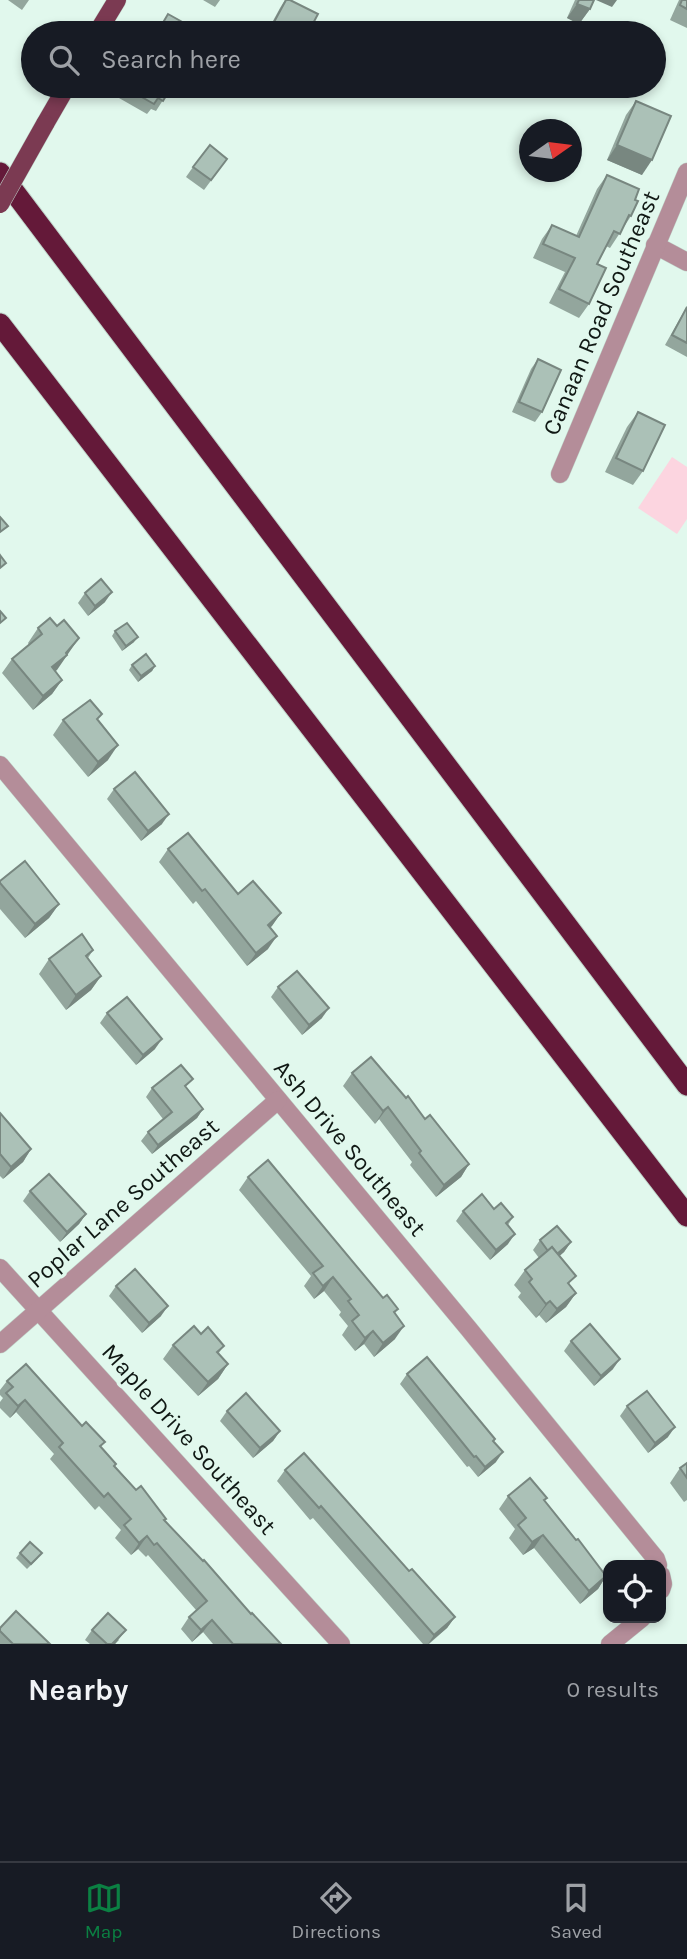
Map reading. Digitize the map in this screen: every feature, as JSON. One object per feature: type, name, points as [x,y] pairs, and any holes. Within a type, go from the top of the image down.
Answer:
[{"type":"highway","points":[[0,173],[687,1086]]},
{"type":"highway","points":[[0,324],[687,1216]]},
{"type":"main road","points":[[104,21],[117,0]]},
{"type":"main road","points":[[0,204],[60,98]]},
{"type":"street","name":"Canaan Road Southeast","points":[[560,474],[687,172]]},
{"type":"street","points":[[655,245],[687,262]]},
{"type":"street","name":"Ash Drive Southeast","points":[[0,765],[656,1560]]},
{"type":"street","name":"Poplar Lane Southeast","points":[[0,1344],[278,1100]]},
{"type":"street","name":"Maple Drive Southeast","points":[[0,1268],[341,1644]]},
{"type":"street","points":[[610,1644],[636,1623]]},
{"type":"shaded area","points":[[672,457],[687,467],[687,519],[677,534],[638,508]]},
{"type":"building","points":[[286,0],[318,14],[314,21],[275,21]]},
{"type":"building","points":[[579,0],[594,0],[590,9],[577,4]]},
{"type":"building","points":[[682,0],[687,0],[687,9],[680,5]]},
{"type":"building","points":[[168,14],[181,21],[164,21]]},
{"type":"building","points":[[144,98],[158,98],[154,104]]},
{"type":"building","points":[[636,101],[671,116],[652,160],[617,145]]},
{"type":"building","points":[[210,145],[227,159],[211,180],[193,167]]},
{"type":"building","points":[[607,175],[639,189],[635,200],[638,201],[620,234],[614,231],[597,264],[606,268],[589,304],[559,289],[575,258],[543,244],[552,225],[579,237]]},
{"type":"building","points":[[687,307],[687,343],[672,335]]},
{"type":"building","points":[[538,359],[561,370],[542,412],[519,402]]},
{"type":"building","points":[[638,412],[665,425],[643,471],[616,458]]},
{"type":"building","points":[[0,517],[8,526],[0,532]]},
{"type":"building","points":[[0,555],[6,563],[0,568]]},
{"type":"building","points":[[101,579],[112,592],[95,606],[85,593]]},
{"type":"building","points":[[0,611],[6,618],[0,623]]},
{"type":"building","points":[[50,618],[57,626],[64,620],[79,638],[67,655],[52,667],[62,680],[43,696],[12,659],[42,634],[38,628]]},
{"type":"building","points":[[127,623],[138,637],[126,646],[115,631]]},
{"type":"building","points":[[146,654],[155,666],[141,676],[132,665]]},
{"type":"building","points":[[90,700],[102,714],[97,719],[118,745],[98,762],[63,720]]},
{"type":"building","points":[[135,772],[169,814],[148,831],[114,789]]},
{"type":"building","points":[[188,833],[238,894],[253,881],[281,913],[268,925],[277,936],[256,953],[205,889],[202,891],[168,849]]},
{"type":"building","points":[[25,861],[59,904],[35,924],[0,883]]},
{"type":"building","points":[[82,934],[93,950],[86,956],[101,976],[76,995],[49,959]]},
{"type":"building","points":[[297,971],[329,1008],[309,1025],[278,987]]},
{"type":"building","points":[[127,997],[162,1039],[143,1055],[107,1013]]},
{"type":"building","points":[[371,1057],[406,1098],[408,1096],[425,1119],[430,1115],[469,1164],[444,1185],[388,1107],[383,1111],[352,1073]]},
{"type":"building","points":[[181,1065],[193,1079],[185,1086],[203,1109],[158,1145],[148,1132],[172,1112],[152,1088]]},
{"type":"building","points":[[0,1113],[31,1149],[11,1167],[0,1154]]},
{"type":"building","points":[[268,1160],[383,1298],[387,1295],[398,1309],[394,1312],[404,1326],[383,1343],[373,1331],[365,1338],[352,1321],[359,1315],[348,1301],[351,1299],[333,1277],[323,1286],[313,1273],[323,1266],[248,1177]]},
{"type":"building","points":[[49,1174],[86,1214],[67,1232],[30,1191]]},
{"type":"building","points":[[482,1194],[494,1209],[501,1203],[513,1217],[506,1223],[515,1234],[496,1250],[463,1211]]},
{"type":"building","points":[[557,1226],[571,1242],[557,1254],[552,1247],[548,1251],[540,1240]]},
{"type":"building","points":[[552,1247],[576,1276],[568,1283],[576,1293],[557,1309],[550,1301],[546,1304],[529,1282],[532,1279],[525,1270]]},
{"type":"building","points":[[135,1269],[168,1306],[149,1323],[116,1286]]},
{"type":"building","points":[[590,1324],[620,1359],[601,1376],[571,1341]]},
{"type":"building","points":[[194,1326],[201,1334],[208,1327],[224,1346],[217,1352],[228,1364],[208,1382],[173,1345]]},
{"type":"building","points":[[427,1357],[503,1452],[485,1467],[407,1374]]},
{"type":"building","points":[[26,1364],[82,1426],[86,1422],[105,1442],[100,1446],[116,1464],[114,1466],[136,1490],[141,1486],[166,1519],[164,1520],[281,1644],[233,1644],[212,1620],[201,1630],[189,1617],[207,1601],[157,1543],[154,1545],[147,1536],[139,1543],[124,1525],[131,1519],[108,1493],[104,1497],[59,1447],[63,1443],[25,1400],[18,1406],[6,1393],[13,1387],[7,1381]]},
{"type":"building","points":[[647,1391],[675,1427],[655,1443],[627,1406]]},
{"type":"building","points":[[246,1393],[280,1431],[260,1448],[227,1411]]},
{"type":"building","points":[[304,1453],[409,1571],[412,1569],[455,1617],[434,1635],[321,1506],[319,1508],[285,1470]]},
{"type":"building","points":[[687,1463],[687,1478],[680,1468]]},
{"type":"building","points":[[530,1478],[547,1498],[544,1500],[603,1572],[603,1579],[589,1591],[543,1535],[532,1542],[518,1525],[526,1518],[508,1496]]},
{"type":"building","points":[[30,1542],[42,1553],[31,1564],[20,1553]]},
{"type":"building","points":[[16,1611],[50,1644],[13,1644],[0,1628]]},
{"type":"building","points":[[108,1613],[126,1630],[112,1644],[107,1644],[92,1630]]}]
